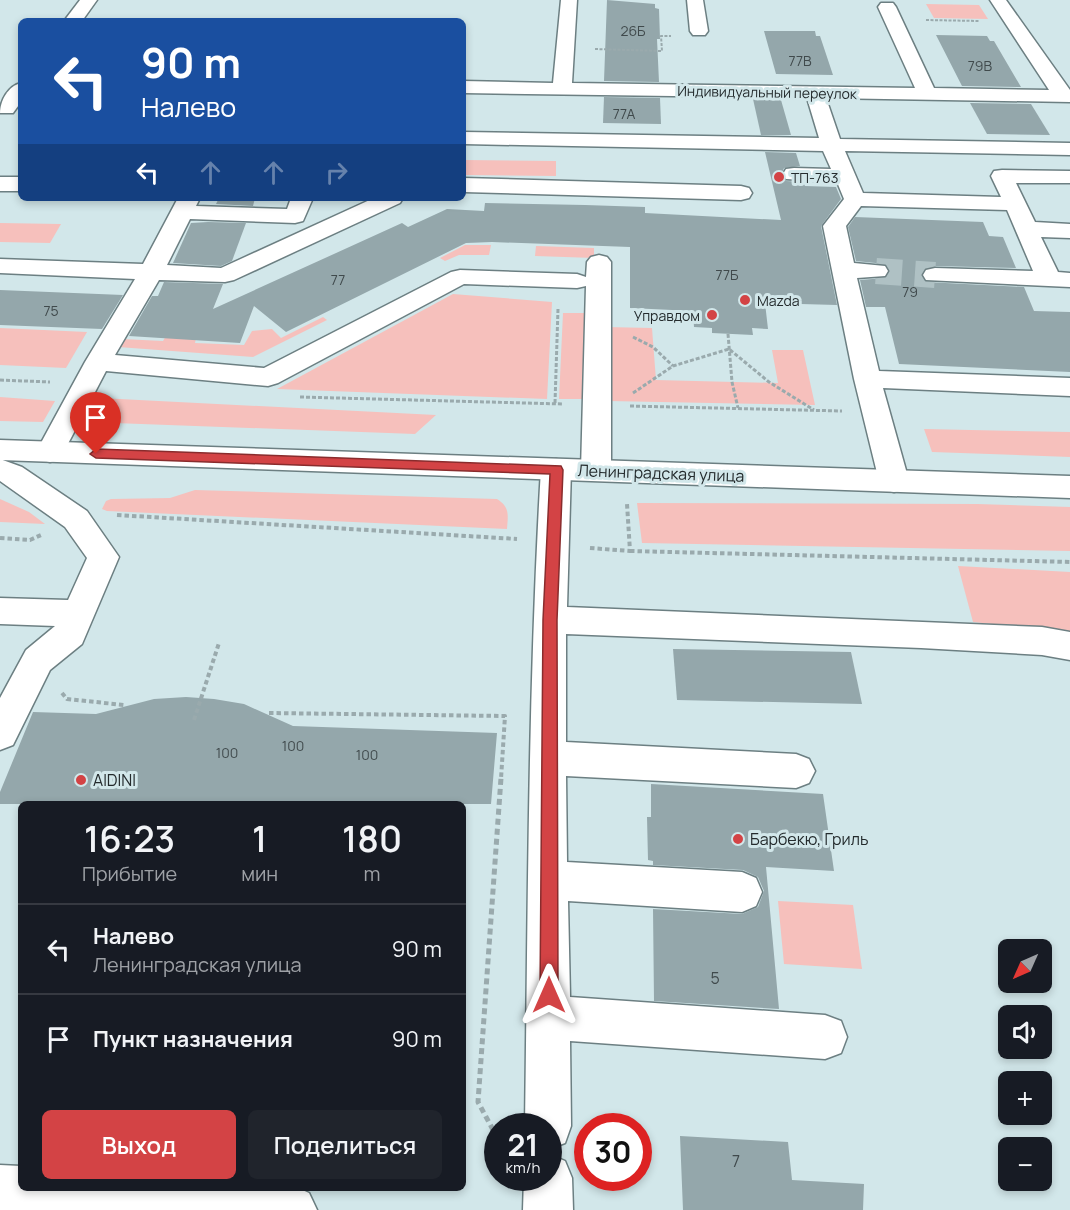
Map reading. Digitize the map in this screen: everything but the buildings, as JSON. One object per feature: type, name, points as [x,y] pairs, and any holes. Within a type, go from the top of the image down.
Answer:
[{"type":"street","points":[[75,18],[89,0]]},
{"type":"street","points":[[562,90],[569,0]]},
{"type":"street","points":[[695,0],[699,31]]},
{"type":"street","points":[[998,0],[1066,96]]},
{"type":"street","points":[[890,13],[927,94]]},
{"type":"street","name":"Индивидуальный переулок","points":[[466,87],[1066,96]]},
{"type":"street","points":[[6,109],[18,93]]},
{"type":"street","points":[[815,93],[831,144],[855,199]]},
{"type":"street","points":[[466,138],[1070,148]]},
{"type":"street","points":[[794,174],[845,176]]},
{"type":"street","points":[[1059,280],[1026,229],[1002,176],[1070,177]]},
{"type":"street","points":[[0,184],[18,184]]},
{"type":"street","points":[[466,185],[741,193]]},
{"type":"street","points":[[855,199],[1015,204]]},
{"type":"street","points":[[855,199],[834,226],[867,379],[894,481]]},
{"type":"street","points":[[50,452],[91,373],[152,271],[186,205],[295,216],[301,201]]},
{"type":"street","points":[[0,266],[225,275],[385,201]]},
{"type":"street","points":[[1026,229],[1070,231]]},
{"type":"street","points":[[596,470],[608,405],[596,317],[599,262]]},
{"type":"street","points":[[842,270],[876,272]]},
{"type":"street","points":[[934,275],[1059,280]]},
{"type":"street","points":[[91,373],[268,377],[460,277],[578,281]]},
{"type":"street","points":[[867,379],[1070,387]]},
{"type":"street","name":"Ленинградская улица","points":[[0,450],[1070,487]]},
{"type":"street","points":[[0,469],[12,474],[76,519],[104,557],[75,624],[38,660],[0,734]]},
{"type":"street","points":[[548,1113],[550,620],[556,470]]},
{"type":"street","points":[[0,611],[75,624]]},
{"type":"street","points":[[550,620],[921,634],[1042,641],[1070,646]]},
{"type":"street","points":[[549,758],[796,771]]},
{"type":"street","points":[[548,880],[742,892]]},
{"type":"street","points":[[549,1018],[825,1037]]},
{"type":"street","points":[[0,1189],[18,1190]]},
{"type":"street","points":[[28,1191],[292,1210]]},
{"type":"street","points":[[548,1191],[548,1210]]},
{"type":"path","points":[[890,13],[1013,22]]},
{"type":"path","points":[[594,41],[594,49],[662,51],[662,36],[672,36],[672,31],[699,31]]},
{"type":"path","points":[[555,403],[559,302]]},
{"type":"path","points":[[728,334],[732,382],[738,408]]},
{"type":"path","points":[[608,405],[673,366],[729,349]]},
{"type":"path","points":[[729,349],[769,382],[815,410]]},
{"type":"path","points":[[0,380],[91,373]]},
{"type":"path","points":[[300,397],[877,412]]},
{"type":"path","points":[[625,471],[630,551]]},
{"type":"path","points":[[0,538],[30,540],[76,519],[114,515],[508,537],[552,545],[630,551],[1070,562]]},
{"type":"path","points":[[194,720],[219,643]]},
{"type":"path","points":[[269,713],[505,716],[478,1102],[484,1113]]},
{"type":"shaded area","points":[[926,4],[979,5],[988,19],[934,18]]},
{"type":"shaded area","points":[[466,160],[556,161],[556,176],[466,175]]},
{"type":"shaded area","points":[[0,223],[61,224],[50,243],[0,242]]},
{"type":"shaded area","points":[[465,245],[491,245],[489,255],[459,255],[445,261],[440,258]]},
{"type":"shaded area","points":[[536,246],[594,248],[594,258],[535,256]]},
{"type":"shaded area","points":[[453,294],[552,302],[547,399],[277,389]]},
{"type":"shaded area","points":[[563,313],[585,313],[582,399],[559,399]]},
{"type":"shaded area","points":[[323,317],[327,320],[253,357],[118,347],[122,339],[163,341],[166,336],[196,338],[195,343],[244,345],[252,331],[272,329],[281,338]]},
{"type":"shaded area","points":[[606,327],[652,328],[656,380],[778,383],[772,350],[803,350],[815,405],[608,401]]},
{"type":"shaded area","points":[[0,328],[87,332],[66,368],[0,365]]},
{"type":"shaded area","points":[[0,397],[55,401],[43,422],[0,421]]},
{"type":"shaded area","points":[[100,398],[436,415],[415,434],[87,422]]},
{"type":"shaded area","points":[[924,429],[1070,432],[1070,457],[932,452]]},
{"type":"shaded area","points":[[195,490],[497,499],[506,508],[507,529],[102,509],[106,501],[111,499],[170,498]]},
{"type":"shaded area","points":[[0,499],[29,512],[45,524],[0,522]]},
{"type":"shaded area","points":[[637,503],[977,504],[1070,507],[1070,551],[642,543]]},
{"type":"shaded area","points":[[958,566],[1070,572],[1070,632],[973,622]]},
{"type":"shaded area","points":[[778,901],[853,905],[862,969],[784,964]]},
{"type":"tunnel","points":[[876,271],[935,275]]},
{"type":"place","name":"ТП-763","points":[[779,177]]},
{"type":"place","name":"Mazda","points":[[745,300]]},
{"type":"place","name":"Управдом","points":[[712,315]]},
{"type":"place","name":"AIDINI","points":[[81,780]]},
{"type":"place","name":"Барбекю, Гриль","points":[[738,839]]},
{"type":"route","points":[[96,454],[556,470],[550,620],[549,995]]}]
